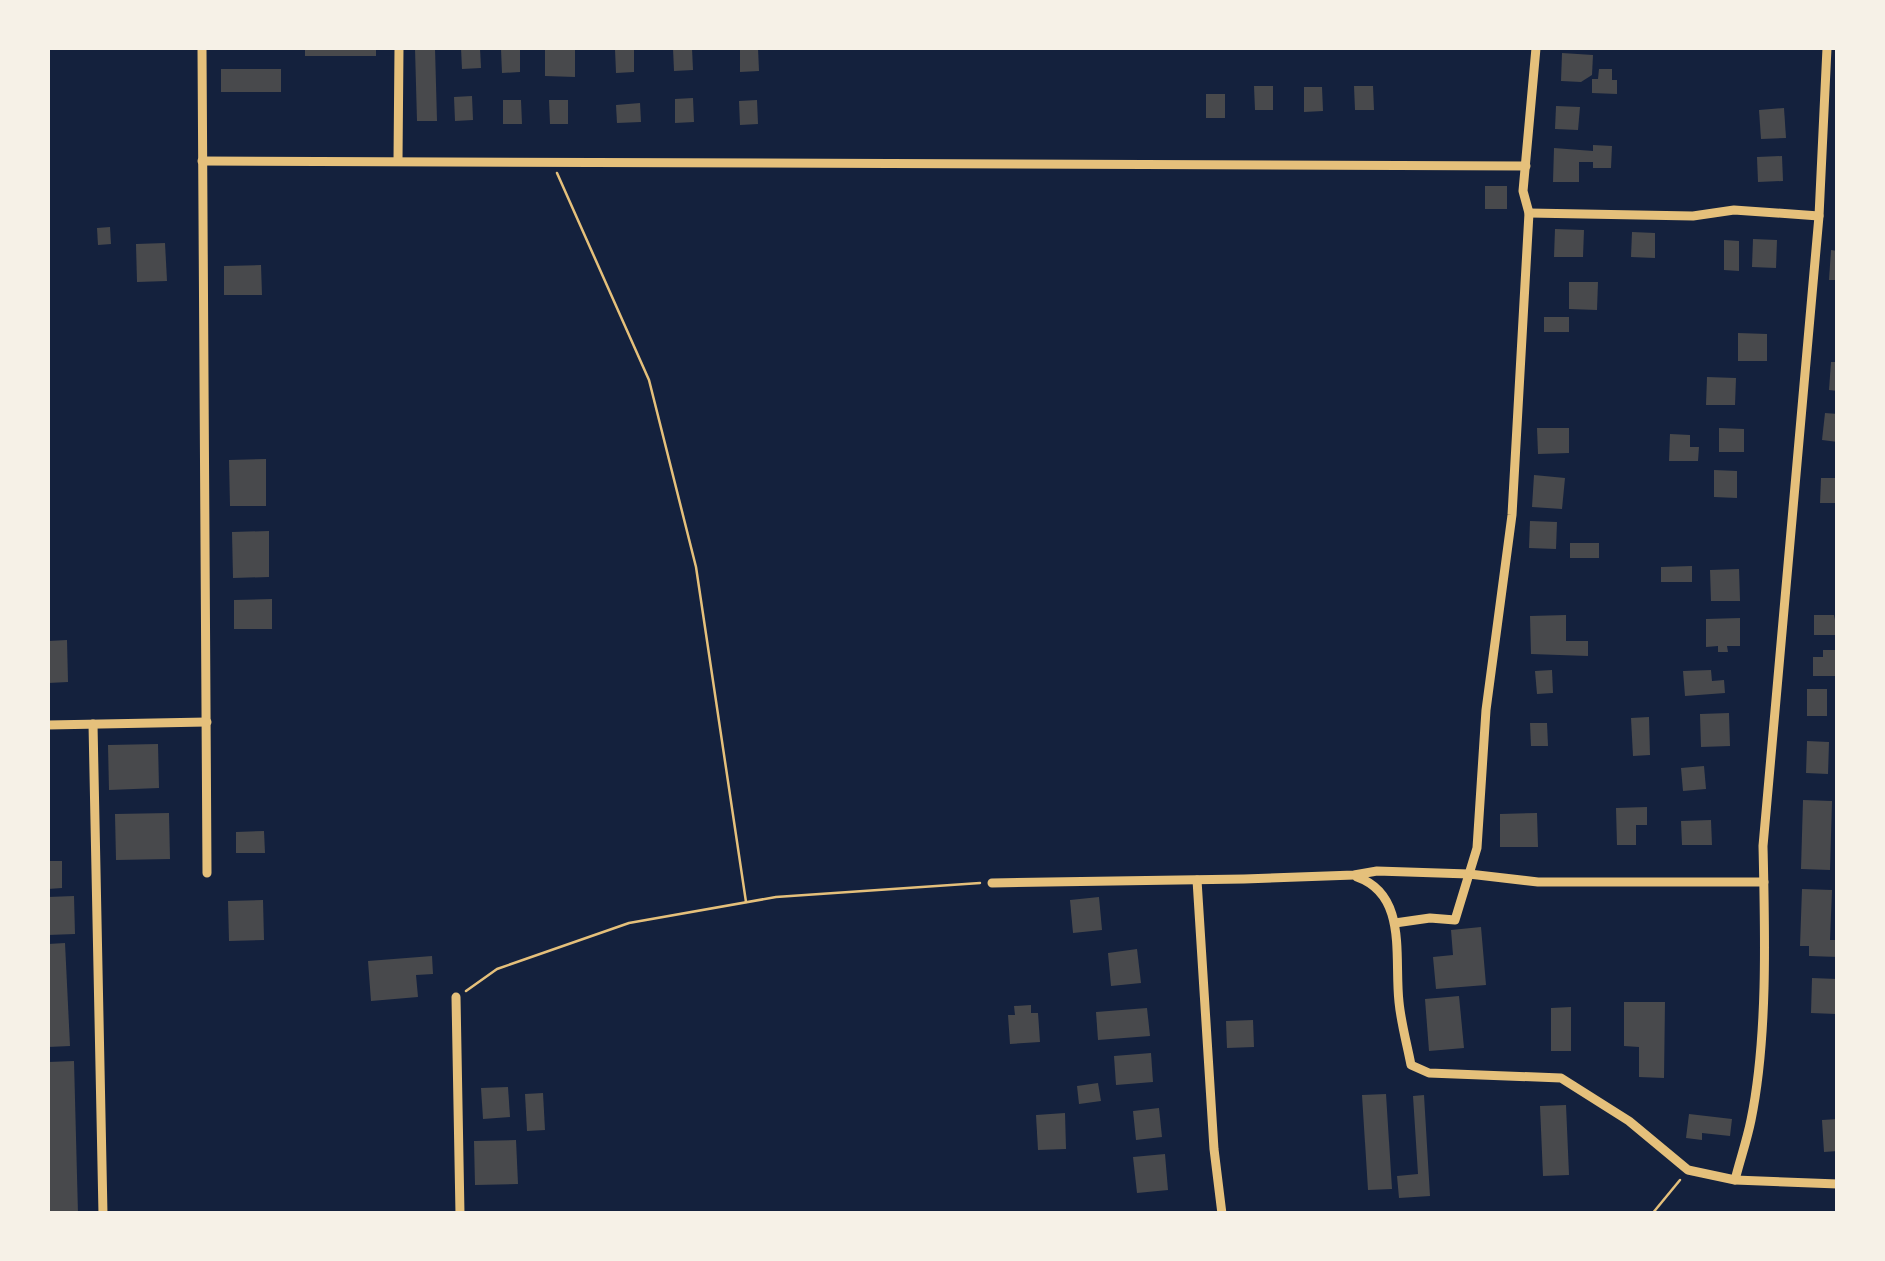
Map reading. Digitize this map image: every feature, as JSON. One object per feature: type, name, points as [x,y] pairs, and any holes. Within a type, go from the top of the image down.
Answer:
[{"type":"street","points":[[202,48],[207,873]]},
{"type":"street","points":[[398,160],[399,48]]},
{"type":"street","points":[[1395,923],[1430,918],[1454,920],[1477,848],[1486,710],[1512,515],[1529,212],[1523,190],[1536,48]]},
{"type":"street","points":[[1735,1180],[1752,1117],[1758,1052],[1765,947],[1763,846],[1819,216],[1827,48]]},
{"type":"street","points":[[202,161],[1526,166]]},
{"type":"street","points":[[1529,212],[1692,216],[1734,210],[1819,216]]},
{"type":"street","points":[[48,725],[207,722]]},
{"type":"street","points":[[94,724],[103,1214]]},
{"type":"street","points":[[992,882],[1354,876],[1377,871],[1469,874],[1538,882],[1764,882]]},
{"type":"street","points":[[1354,876],[1376,884],[1395,923],[1399,1004],[1412,1064],[1428,1073],[1562,1078],[1628,1121],[1688,1170],[1735,1180],[1838,1184]]},
{"type":"street","points":[[1196,880],[1222,1214]]},
{"type":"street","points":[[456,998],[460,1214]]},
{"type":"path","points":[[552,162],[649,380],[696,566],[746,902]]},
{"type":"path","points":[[456,998],[497,968],[629,923],[776,897],[992,882]]},
{"type":"path","points":[[1652,1214],[1688,1170]]},
{"type":"building","points":[[305,48],[376,48],[376,56],[305,56]]},
{"type":"building","points":[[415,48],[435,48],[437,121],[417,121]]},
{"type":"building","points":[[461,48],[480,48],[481,68],[462,69]]},
{"type":"building","points":[[520,48],[520,72],[502,73],[501,49]]},
{"type":"building","points":[[545,48],[575,48],[575,77],[545,76]]},
{"type":"building","points":[[634,48],[634,72],[616,73],[615,49]]},
{"type":"building","points":[[673,48],[692,48],[693,70],[674,71]]},
{"type":"building","points":[[740,48],[758,48],[759,71],[740,72]]},
{"type":"building","points":[[1562,53],[1593,55],[1592,75],[1581,82],[1561,81]]},
{"type":"building","points":[[221,69],[281,69],[281,92],[221,92]]},
{"type":"building","points":[[1599,69],[1612,69],[1617,94],[1592,93],[1592,79],[1598,79]]},
{"type":"building","points":[[1254,86],[1273,86],[1273,110],[1255,110]]},
{"type":"building","points":[[1354,86],[1373,86],[1374,110],[1355,110]]},
{"type":"building","points":[[1304,87],[1322,87],[1323,111],[1304,112]]},
{"type":"building","points":[[1206,94],[1225,94],[1225,118],[1206,118]]},
{"type":"building","points":[[472,96],[473,120],[455,121],[454,97]]},
{"type":"building","points":[[693,98],[694,122],[675,123],[675,99]]},
{"type":"building","points":[[503,100],[521,100],[522,124],[503,124]]},
{"type":"building","points":[[549,100],[568,100],[568,124],[550,124]]},
{"type":"building","points":[[757,100],[758,124],[740,125],[739,101]]},
{"type":"building","points":[[640,103],[641,122],[617,123],[616,105]]},
{"type":"building","points":[[1556,106],[1580,107],[1578,130],[1555,129]]},
{"type":"building","points":[[1784,108],[1786,138],[1761,139],[1759,110]]},
{"type":"building","points":[[1593,145],[1612,146],[1611,168],[1593,168],[1593,162],[1579,162],[1579,182],[1553,182],[1554,148],[1593,151]]},
{"type":"building","points":[[1782,156],[1783,181],[1758,182],[1757,157]]},
{"type":"building","points":[[1485,186],[1507,186],[1507,209],[1485,209]]},
{"type":"building","points":[[110,227],[111,244],[98,245],[97,228]]},
{"type":"building","points":[[1555,229],[1584,230],[1583,257],[1554,257]]},
{"type":"building","points":[[1632,232],[1655,233],[1655,258],[1631,257]]},
{"type":"building","points":[[1753,239],[1777,240],[1776,268],[1752,267]]},
{"type":"building","points":[[1724,240],[1739,241],[1739,271],[1724,270]]},
{"type":"building","points":[[165,243],[167,281],[137,282],[136,244]]},
{"type":"building","points":[[1831,250],[1838,251],[1838,280],[1829,280]]},
{"type":"building","points":[[261,265],[262,295],[224,295],[224,266]]},
{"type":"building","points":[[1569,282],[1598,282],[1597,310],[1569,309]]},
{"type":"building","points":[[1544,317],[1569,317],[1569,332],[1544,332]]},
{"type":"building","points":[[1738,333],[1767,334],[1767,361],[1738,361]]},
{"type":"building","points":[[1831,362],[1838,362],[1838,391],[1829,390]]},
{"type":"building","points":[[1707,377],[1736,378],[1735,405],[1706,405]]},
{"type":"building","points":[[1825,413],[1838,414],[1838,442],[1822,440]]},
{"type":"building","points":[[1537,428],[1569,428],[1569,453],[1538,454]]},
{"type":"building","points":[[1719,428],[1744,429],[1744,452],[1719,452]]},
{"type":"building","points":[[1670,434],[1690,435],[1690,447],[1699,447],[1698,461],[1669,461]]},
{"type":"building","points":[[266,459],[266,506],[230,506],[229,460]]},
{"type":"building","points":[[1714,470],[1737,471],[1737,498],[1714,497]]},
{"type":"building","points":[[1534,475],[1565,478],[1562,509],[1532,507]]},
{"type":"building","points":[[1821,478],[1838,478],[1838,503],[1820,503]]},
{"type":"building","points":[[1530,521],[1557,522],[1556,549],[1529,548]]},
{"type":"building","points":[[269,531],[269,577],[233,578],[232,532]]},
{"type":"building","points":[[1570,543],[1599,543],[1599,558],[1570,558]]},
{"type":"building","points":[[1692,566],[1692,582],[1661,582],[1661,567]]},
{"type":"building","points":[[1739,569],[1740,601],[1711,601],[1710,570]]},
{"type":"building","points":[[272,599],[272,629],[234,629],[234,600]]},
{"type":"building","points":[[1566,615],[1566,641],[1588,641],[1588,656],[1531,654],[1530,616]]},
{"type":"building","points":[[1814,615],[1834,615],[1838,635],[1814,635]]},
{"type":"building","points":[[1740,618],[1740,646],[1727,646],[1728,652],[1718,652],[1718,646],[1706,647],[1706,619]]},
{"type":"building","points":[[67,640],[68,682],[48,683],[48,641]]},
{"type":"building","points":[[1823,650],[1838,650],[1838,676],[1813,676],[1813,657],[1823,657]]},
{"type":"building","points":[[1552,670],[1553,693],[1537,694],[1535,671]]},
{"type":"building","points":[[1711,670],[1712,681],[1724,680],[1725,693],[1685,696],[1683,671]]},
{"type":"building","points":[[1807,689],[1827,689],[1827,716],[1807,716]]},
{"type":"building","points":[[1729,713],[1730,746],[1701,747],[1700,714]]},
{"type":"building","points":[[1649,717],[1650,755],[1633,756],[1631,718]]},
{"type":"building","points":[[1530,723],[1547,723],[1548,746],[1531,746]]},
{"type":"building","points":[[1807,741],[1829,742],[1828,774],[1806,773]]},
{"type":"building","points":[[158,744],[159,788],[109,790],[108,745]]},
{"type":"building","points":[[1704,766],[1706,789],[1683,791],[1681,768]]},
{"type":"building","points":[[1803,800],[1832,801],[1830,870],[1801,869]]},
{"type":"building","points":[[1647,807],[1647,825],[1636,825],[1636,845],[1617,845],[1616,808]]},
{"type":"building","points":[[169,813],[170,859],[116,860],[115,814]]},
{"type":"building","points":[[1537,813],[1538,847],[1500,847],[1500,814]]},
{"type":"building","points":[[1711,820],[1712,845],[1682,845],[1681,821]]},
{"type":"building","points":[[264,831],[265,853],[236,853],[236,832]]},
{"type":"building","points":[[48,861],[62,861],[62,888],[48,889]]},
{"type":"building","points":[[1802,889],[1832,890],[1830,940],[1838,940],[1838,957],[1809,956],[1809,946],[1800,946]]},
{"type":"building","points":[[74,896],[75,934],[48,935],[48,897]]},
{"type":"building","points":[[1099,897],[1102,930],[1073,933],[1070,900]]},
{"type":"building","points":[[263,900],[264,940],[229,941],[228,901]]},
{"type":"building","points":[[1481,927],[1486,985],[1436,989],[1433,957],[1453,955],[1451,930]]},
{"type":"building","points":[[65,943],[70,1046],[48,1047],[48,944]]},
{"type":"building","points":[[1137,949],[1141,983],[1111,986],[1108,953]]},
{"type":"building","points":[[432,956],[433,974],[416,975],[418,997],[371,1001],[368,961]]},
{"type":"building","points":[[1812,978],[1837,979],[1836,1014],[1811,1013]]},
{"type":"building","points":[[1459,996],[1464,1048],[1429,1051],[1425,999]]},
{"type":"building","points":[[1624,1002],[1665,1002],[1664,1078],[1639,1077],[1639,1047],[1624,1046]]},
{"type":"building","points":[[1031,1005],[1031,1013],[1038,1013],[1040,1042],[1010,1044],[1008,1015],[1015,1015],[1014,1006]]},
{"type":"building","points":[[1571,1007],[1571,1051],[1551,1051],[1551,1008]]},
{"type":"building","points":[[1147,1008],[1150,1036],[1098,1040],[1096,1012]]},
{"type":"building","points":[[1253,1020],[1254,1047],[1227,1048],[1226,1021]]},
{"type":"building","points":[[1151,1053],[1153,1082],[1116,1085],[1114,1056]]},
{"type":"building","points":[[74,1061],[78,1214],[48,1214],[48,1062]]},
{"type":"building","points":[[1098,1083],[1101,1101],[1079,1104],[1077,1086]]},
{"type":"building","points":[[508,1087],[510,1117],[483,1119],[481,1088]]},
{"type":"building","points":[[543,1093],[545,1130],[527,1131],[525,1094]]},
{"type":"building","points":[[1386,1094],[1392,1189],[1368,1190],[1362,1095]]},
{"type":"building","points":[[1424,1095],[1430,1196],[1399,1198],[1397,1176],[1418,1174],[1413,1096]]},
{"type":"building","points":[[1566,1105],[1569,1175],[1543,1176],[1540,1106]]},
{"type":"building","points":[[1159,1108],[1162,1137],[1136,1140],[1133,1111]]},
{"type":"building","points":[[1065,1113],[1066,1149],[1038,1150],[1036,1115]]},
{"type":"building","points":[[1689,1114],[1732,1119],[1730,1136],[1702,1133],[1702,1140],[1686,1138]]},
{"type":"building","points":[[1838,1119],[1838,1151],[1824,1152],[1822,1120]]},
{"type":"building","points":[[516,1140],[518,1184],[475,1185],[474,1141]]},
{"type":"building","points":[[1165,1154],[1168,1190],[1137,1193],[1133,1157]]}]
